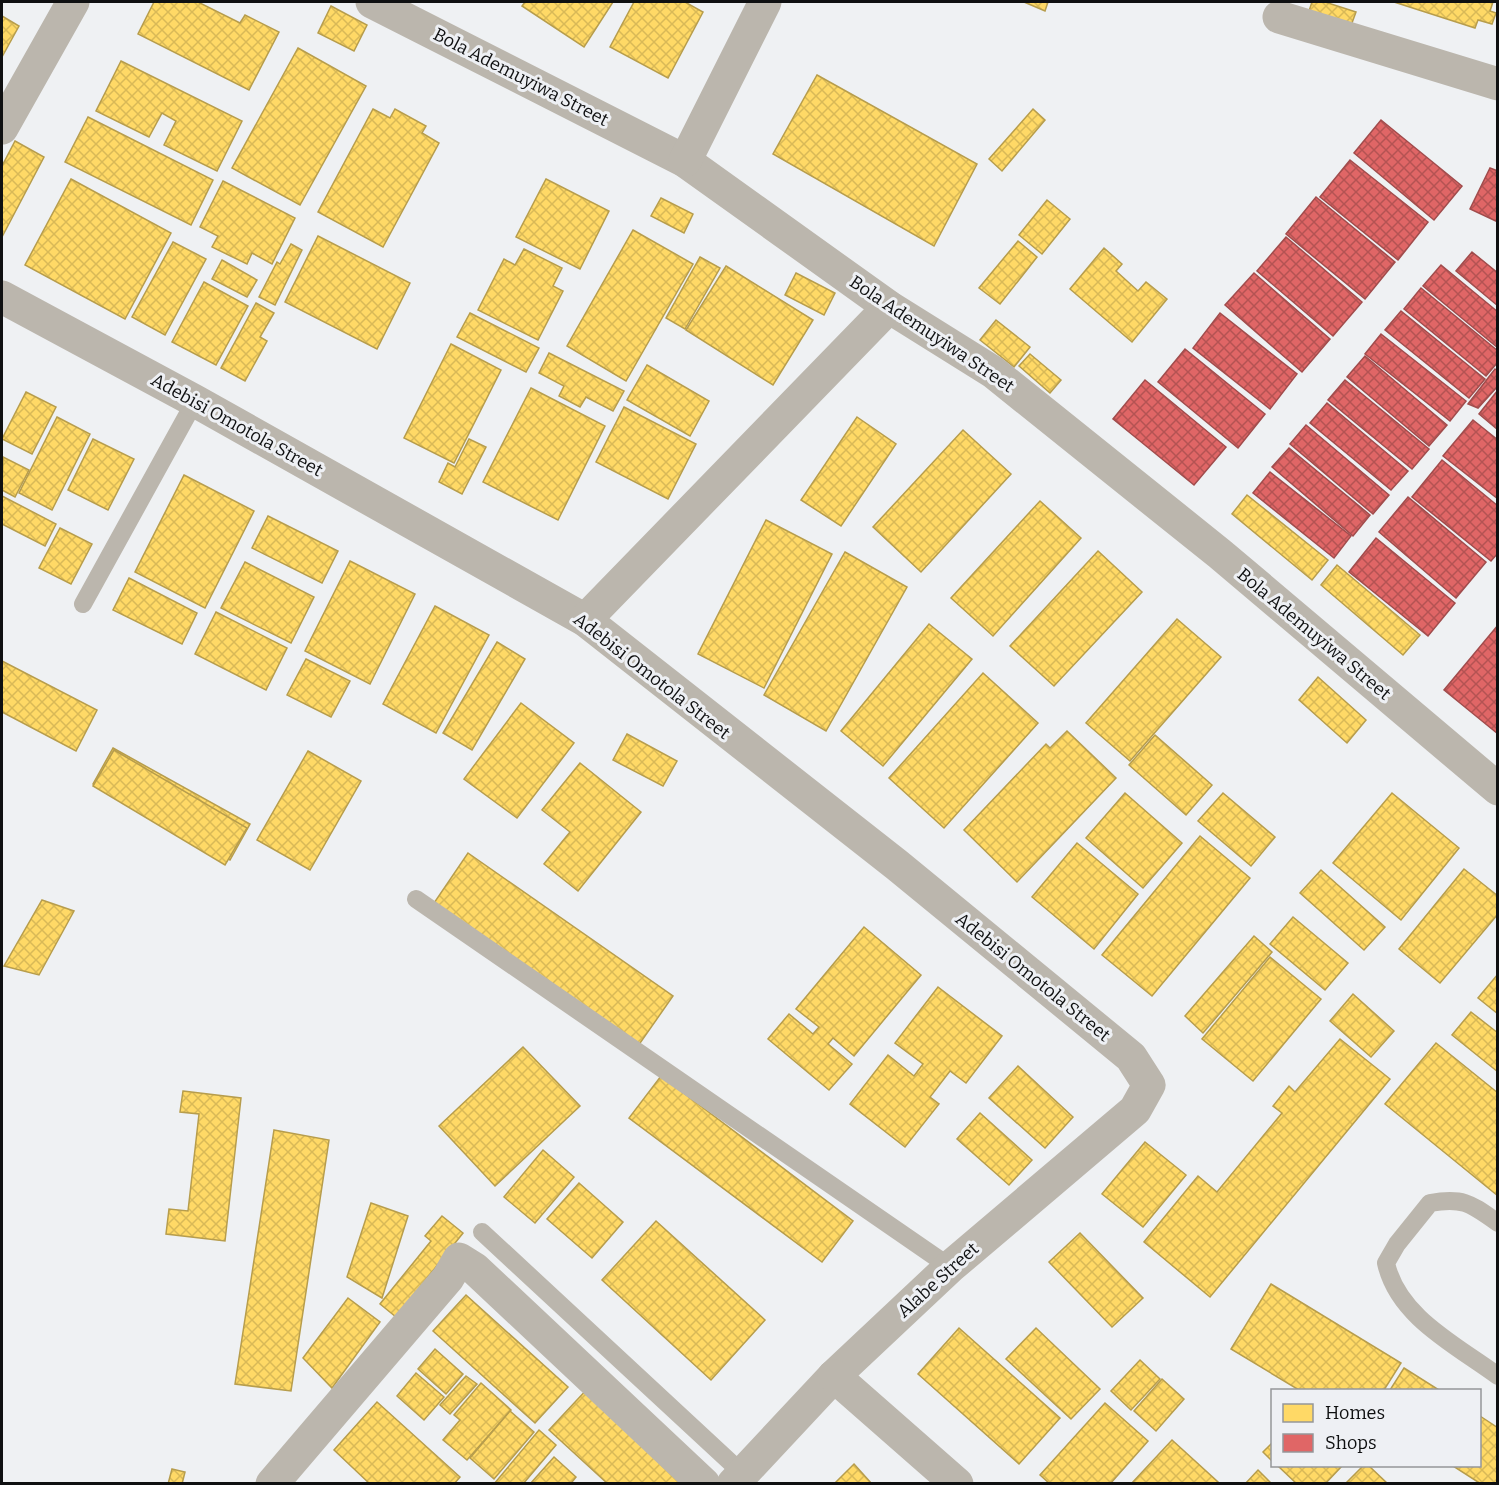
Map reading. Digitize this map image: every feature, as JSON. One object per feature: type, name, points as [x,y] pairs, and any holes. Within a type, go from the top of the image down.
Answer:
[{"type":"street","points":[[2,128],[73,2]]},
{"type":"street","name":"Bola Ademuyiwa Street","points":[[372,2],[686,161],[889,307],[993,372],[1220,554],[1497,789]]},
{"type":"street","points":[[686,161],[765,2]]},
{"type":"street","points":[[1279,17],[1497,84]]},
{"type":"street","name":"Adebisi Omotola Street","points":[[2,297],[195,401],[585,620],[915,879],[1131,1057],[1149,1085]]},
{"type":"street","points":[[585,620],[889,307]]},
{"type":"street","name":"Alabe Street","points":[[737,1478],[834,1376],[950,1267],[1135,1110],[1149,1085]]},
{"type":"street","points":[[272,1484],[448,1278],[459,1259],[475,1269],[704,1484]]},
{"type":"street","points":[[834,1376],[957,1484]]},
{"type":"lane","points":[[83,604],[195,401]]},
{"type":"lane","points":[[416,899],[950,1267]]},
{"type":"lane","points":[[1497,1223],[1468,1202],[1452,1199],[1430,1203],[1397,1244],[1386,1263],[1390,1284],[1415,1316],[1497,1376]]},
{"type":"lane","points":[[482,1232],[737,1478]]},
{"type":"building: Homes","points":[[154,2],[198,2],[240,23],[245,15],[279,32],[249,90],[138,34]]},
{"type":"building: Homes","points":[[525,2],[613,2],[584,47],[522,6]]},
{"type":"building: Homes","points":[[634,2],[685,2],[703,12],[668,78],[610,47]]},
{"type":"building: Homes","points":[[1024,2],[1048,2],[1045,11]]},
{"type":"building: Homes","points":[[1312,2],[1325,2],[1356,12],[1349,31],[1307,17]]},
{"type":"building: Homes","points":[[1394,2],[1493,2],[1490,11],[1496,13],[1492,24],[1478,20],[1475,28]]},
{"type":"building: Homes","points":[[331,6],[367,25],[354,51],[318,33]]},
{"type":"building: Homes","points":[[2,16],[19,26],[2,57]]},
{"type":"building: Homes","points":[[298,48],[366,86],[300,205],[232,168]]},
{"type":"building: Homes","points":[[121,61],[242,121],[217,171],[164,145],[176,121],[162,113],[149,137],[96,111]]},
{"type":"building: Homes","points":[[817,75],[977,164],[934,246],[773,154]]},
{"type":"building: Homes","points":[[373,109],[390,118],[395,109],[426,126],[422,133],[439,143],[383,247],[318,212]]},
{"type":"building: Homes","points":[[1033,109],[1045,120],[1002,171],[989,159]]},
{"type":"building: Homes","points":[[88,117],[213,180],[191,225],[65,162]]},
{"type":"building: Homes","points":[[15,141],[44,157],[2,237],[2,166]]},
{"type":"building: Homes","points":[[71,179],[171,233],[125,319],[25,265]]},
{"type":"building: Homes","points":[[546,179],[609,211],[580,269],[516,237]]},
{"type":"building: Homes","points":[[223,181],[295,218],[272,264],[252,253],[247,264],[212,247],[218,236],[200,227]]},
{"type":"building: Homes","points":[[661,198],[693,214],[684,233],[651,216]]},
{"type":"building: Homes","points":[[1047,200],[1070,219],[1042,254],[1019,235]]},
{"type":"building: Homes","points":[[633,230],[693,264],[626,381],[567,346]]},
{"type":"building: Homes","points":[[318,236],[410,283],[377,349],[285,302]]},
{"type":"building: Homes","points":[[1018,241],[1037,257],[1000,304],[979,288]]},
{"type":"building: Homes","points":[[173,242],[206,259],[165,335],[132,317]]},
{"type":"building: Homes","points":[[291,244],[302,250],[275,305],[259,297],[277,262],[280,264]]},
{"type":"building: Homes","points":[[1104,248],[1122,264],[1116,271],[1138,291],[1146,282],[1167,299],[1132,342],[1070,289]]},
{"type":"building: Homes","points":[[524,249],[562,268],[553,286],[563,291],[538,340],[478,310],[504,259],[515,265]]},
{"type":"building: Homes","points":[[700,257],[720,268],[685,329],[666,318]]},
{"type":"building: Homes","points":[[222,260],[257,280],[247,297],[212,279]]},
{"type":"building: Homes","points":[[726,266],[813,320],[773,385],[686,330]]},
{"type":"building: Homes","points":[[796,273],[835,293],[824,315],[785,295]]},
{"type":"building: Homes","points":[[204,282],[248,306],[216,365],[172,342]]},
{"type":"building: Homes","points":[[256,303],[274,313],[260,337],[267,341],[245,381],[221,368]]},
{"type":"building: Homes","points":[[470,313],[539,348],[526,372],[457,337]]},
{"type":"building: Homes","points":[[996,320],[1030,347],[1014,367],[980,340]]},
{"type":"building: Homes","points":[[451,344],[501,370],[454,463],[404,438]]},
{"type":"building: Homes","points":[[549,353],[624,391],[613,411],[586,397],[580,407],[559,396],[564,386],[539,373]]},
{"type":"building: Homes","points":[[1030,354],[1061,380],[1050,393],[1019,366]]},
{"type":"building: Homes","points":[[647,365],[709,401],[690,436],[627,400]]},
{"type":"building: Homes","points":[[531,388],[605,426],[558,520],[483,482]]},
{"type":"building: Homes","points":[[26,392],[56,407],[32,454],[2,439]]},
{"type":"building: Homes","points":[[624,407],[696,444],[668,499],[596,462]]},
{"type":"building: Homes","points":[[57,417],[90,434],[52,510],[19,493]]},
{"type":"building: Homes","points":[[857,417],[896,444],[841,526],[801,500]]},
{"type":"building: Homes","points":[[963,430],[1011,474],[921,572],[873,527]]},
{"type":"building: Homes","points":[[93,439],[134,459],[108,510],[68,490]]},
{"type":"building: Homes","points":[[469,439],[486,447],[462,494],[439,482],[448,463],[455,467]]},
{"type":"building: Homes","points":[[3,457],[29,470],[15,497],[2,490]]},
{"type":"building: Homes","points":[[184,475],[254,511],[205,608],[135,572]]},
{"type":"building: Homes","points":[[1247,495],[1328,560],[1312,580],[1232,514]]},
{"type":"building: Homes","points":[[2,496],[56,524],[45,546],[2,524]]},
{"type":"building: Homes","points":[[1040,501],[1081,538],[993,636],[951,598]]},
{"type":"building: Homes","points":[[268,516],[338,551],[322,583],[252,548]]},
{"type":"building: Homes","points":[[766,520],[832,554],[764,688],[698,654]]},
{"type":"building: Homes","points":[[60,528],[92,544],[71,584],[39,568]]},
{"type":"building: Homes","points":[[1098,551],[1142,592],[1054,686],[1010,646]]},
{"type":"building: Homes","points":[[845,552],[907,587],[826,731],[764,695]]},
{"type":"building: Homes","points":[[350,561],[415,594],[370,684],[305,651]]},
{"type":"building: Homes","points":[[245,562],[314,597],[291,643],[221,608]]},
{"type":"building: Homes","points":[[1337,565],[1420,635],[1403,655],[1321,585]]},
{"type":"building: Homes","points":[[129,578],[197,613],[182,644],[113,610]]},
{"type":"building: Homes","points":[[435,606],[489,635],[436,733],[383,704]]},
{"type":"building: Homes","points":[[216,612],[287,648],[266,690],[195,654]]},
{"type":"building: Homes","points":[[1177,619],[1221,657],[1130,761],[1086,723]]},
{"type":"building: Homes","points":[[929,624],[972,659],[883,766],[841,731]]},
{"type":"building: Homes","points":[[497,642],[525,659],[472,750],[443,733]]},
{"type":"building: Homes","points":[[306,659],[350,681],[331,717],[287,695]]},
{"type":"building: Homes","points":[[2,661],[97,710],[76,751],[2,712]]},
{"type":"building: Homes","points":[[983,673],[1038,723],[944,828],[889,778]]},
{"type":"building: Homes","points":[[1318,677],[1366,720],[1347,743],[1299,700]]},
{"type":"building: Homes","points":[[521,703],[574,743],[517,818],[464,779]]},
{"type":"building: Homes","points":[[1067,731],[1116,778],[1017,882],[964,830],[1046,744],[1050,748]]},
{"type":"building: Homes","points":[[627,734],[677,761],[663,786],[613,760]]},
{"type":"building: Homes","points":[[1155,735],[1212,785],[1186,815],[1129,765]]},
{"type":"building: Homes","points":[[113,748],[250,824],[230,860],[93,784]]},
{"type":"building: Homes","points":[[114,750],[247,828],[225,865],[93,786]]},
{"type":"building: Homes","points":[[308,751],[361,781],[310,870],[257,840]]},
{"type":"building: Homes","points":[[580,763],[641,812],[578,891],[544,864],[570,832],[542,810]]},
{"type":"building: Homes","points":[[1125,793],[1182,843],[1143,888],[1086,838]]},
{"type":"building: Homes","points":[[1223,793],[1275,837],[1251,866],[1198,821]]},
{"type":"building: Homes","points":[[1392,793],[1459,848],[1401,920],[1333,863]]},
{"type":"building: Homes","points":[[1200,836],[1250,878],[1152,996],[1102,955]]},
{"type":"building: Homes","points":[[1077,843],[1138,894],[1094,949],[1032,897]]},
{"type":"building: Homes","points":[[468,853],[673,996],[638,1046],[434,903]]},
{"type":"building: Homes","points":[[1464,869],[1498,896],[1498,914],[1440,983],[1399,949]]},
{"type":"building: Homes","points":[[1321,870],[1385,927],[1364,950],[1300,893]]},
{"type":"building: Homes","points":[[42,900],[74,911],[39,975],[4,966]]},
{"type":"building: Homes","points":[[1293,917],[1348,963],[1325,990],[1270,944]]},
{"type":"building: Homes","points":[[864,927],[921,975],[854,1056],[833,1038],[828,1044],[852,1064],[829,1090],[768,1039],[789,1014],[813,1034],[819,1027],[796,1009]]},
{"type":"building: Homes","points":[[1254,936],[1272,952],[1203,1033],[1185,1016]]},
{"type":"building: Homes","points":[[1270,957],[1321,999],[1253,1081],[1202,1039]]},
{"type":"building: Homes","points":[[1498,974],[1498,1014],[1478,998]]},
{"type":"building: Homes","points":[[938,987],[1002,1036],[966,1083],[950,1071],[930,1097],[939,1104],[905,1147],[850,1104],[888,1055],[914,1076],[923,1064],[895,1043]]},
{"type":"building: Homes","points":[[1353,994],[1394,1031],[1371,1057],[1330,1021]]},
{"type":"building: Homes","points":[[1471,1012],[1498,1033],[1498,1072],[1452,1035]]},
{"type":"building: Homes","points":[[1340,1039],[1390,1079],[1210,1297],[1144,1242],[1198,1176],[1217,1192],[1282,1113],[1273,1106],[1289,1086],[1295,1092]]},
{"type":"building: Homes","points":[[1436,1043],[1498,1093],[1498,1196],[1385,1104]]},
{"type":"building: Homes","points":[[523,1047],[580,1106],[495,1186],[439,1126]]},
{"type":"building: Homes","points":[[1018,1066],[1073,1117],[1045,1148],[989,1098]]},
{"type":"building: Homes","points":[[661,1076],[853,1221],[822,1262],[629,1118]]},
{"type":"building: Homes","points":[[183,1091],[241,1098],[225,1241],[166,1234],[169,1209],[188,1211],[199,1114],[180,1112]]},
{"type":"building: Homes","points":[[980,1113],[1032,1160],[1009,1185],[957,1139]]},
{"type":"building: Homes","points":[[274,1130],[329,1140],[291,1391],[235,1384]]},
{"type":"building: Homes","points":[[1145,1142],[1186,1175],[1143,1227],[1102,1194]]},
{"type":"building: Homes","points":[[543,1150],[574,1177],[535,1223],[504,1197]]},
{"type":"building: Homes","points":[[579,1183],[623,1222],[592,1258],[547,1219]]},
{"type":"building: Homes","points":[[371,1203],[408,1216],[382,1298],[347,1277]]},
{"type":"building: Homes","points":[[442,1216],[463,1233],[396,1317],[380,1304],[431,1241],[425,1236]]},
{"type":"building: Homes","points":[[656,1221],[765,1320],[711,1380],[602,1280]]},
{"type":"building: Homes","points":[[1080,1233],[1143,1298],[1112,1327],[1049,1262]]},
{"type":"building: Homes","points":[[1271,1284],[1401,1363],[1385,1389],[1297,1389],[1231,1349]]},
{"type":"building: Homes","points":[[466,1295],[568,1387],[535,1423],[433,1331]]},
{"type":"building: Homes","points":[[348,1298],[380,1322],[332,1388],[303,1358]]},
{"type":"building: Homes","points":[[959,1328],[1060,1418],[1019,1464],[918,1374]]},
{"type":"building: Homes","points":[[1036,1328],[1100,1389],[1071,1419],[1006,1359]]},
{"type":"building: Homes","points":[[435,1349],[463,1374],[446,1394],[418,1369]]},
{"type":"building: Homes","points":[[1140,1360],[1160,1379],[1131,1410],[1111,1391]]},
{"type":"building: Homes","points":[[1404,1368],[1437,1389],[1391,1389]]},
{"type":"building: Homes","points":[[416,1373],[444,1397],[424,1420],[397,1396]]},
{"type":"building: Homes","points":[[466,1376],[477,1384],[450,1414],[440,1405]]},
{"type":"building: Homes","points":[[1162,1379],[1184,1399],[1156,1431],[1134,1411]]},
{"type":"building: Homes","points":[[481,1383],[511,1410],[467,1460],[443,1440],[460,1420],[454,1415]]},
{"type":"building: Homes","points":[[589,1387],[682,1484],[608,1484],[549,1430]]},
{"type":"building: Homes","points":[[377,1402],[460,1477],[454,1484],[370,1484],[334,1450]]},
{"type":"building: Homes","points":[[1105,1403],[1148,1441],[1110,1484],[1050,1484],[1040,1475]]},
{"type":"building: Homes","points":[[510,1411],[534,1432],[494,1479],[470,1458]]},
{"type":"building: Homes","points":[[1481,1417],[1498,1428],[1498,1484],[1481,1484],[1455,1467],[1481,1467]]},
{"type":"building: Homes","points":[[539,1430],[556,1445],[523,1484],[494,1484]]},
{"type":"building: Homes","points":[[1172,1440],[1218,1482],[1217,1484],[1131,1484]]},
{"type":"building: Homes","points":[[1271,1444],[1271,1460],[1263,1452]]},
{"type":"building: Homes","points":[[554,1457],[576,1477],[572,1482],[574,1484],[530,1484]]},
{"type":"building: Homes","points":[[854,1464],[872,1484],[834,1484]]},
{"type":"building: Homes","points":[[1279,1467],[1341,1467],[1325,1484],[1297,1484]]},
{"type":"building: Homes","points":[[1362,1467],[1370,1467],[1388,1484],[1345,1484]]},
{"type":"building: Homes","points":[[172,1469],[185,1472],[182,1484],[168,1484]]},
{"type":"building: Homes","points":[[1258,1470],[1272,1484],[1245,1484]]},
{"type":"building: Shops","points":[[1381,120],[1462,186],[1434,220],[1354,153]]},
{"type":"building: Shops","points":[[1350,160],[1428,222],[1398,260],[1320,197]]},
{"type":"building: Shops","points":[[1490,168],[1498,171],[1498,222],[1470,209]]},
{"type":"building: Shops","points":[[1316,197],[1395,262],[1365,299],[1286,234]]},
{"type":"building: Shops","points":[[1286,237],[1362,302],[1333,336],[1257,271]]},
{"type":"building: Shops","points":[[1472,252],[1498,273],[1498,306],[1456,271]]},
{"type":"building: Shops","points":[[1441,265],[1498,312],[1498,348],[1423,286]]},
{"type":"building: Shops","points":[[1254,273],[1330,339],[1302,372],[1225,305]]},
{"type":"building: Shops","points":[[1421,288],[1498,351],[1498,362],[1486,376],[1404,309]]},
{"type":"building: Shops","points":[[1401,311],[1485,379],[1469,398],[1385,330]]},
{"type":"building: Shops","points":[[1220,313],[1297,374],[1270,409],[1193,348]]},
{"type":"building: Shops","points":[[1381,334],[1466,401],[1450,421],[1365,354]]},
{"type":"building: Shops","points":[[1185,349],[1265,414],[1238,448],[1158,382]]},
{"type":"building: Shops","points":[[1365,356],[1447,425],[1429,446],[1347,377]]},
{"type":"building: Shops","points":[[1495,369],[1498,371],[1498,386],[1478,408],[1468,404]]},
{"type":"building: Shops","points":[[1145,380],[1226,447],[1194,485],[1113,419]]},
{"type":"building: Shops","points":[[1345,380],[1429,449],[1412,469],[1328,400]]},
{"type":"building: Shops","points":[[1498,390],[1498,430],[1479,414]]},
{"type":"building: Shops","points":[[1327,403],[1408,471],[1391,490],[1310,423]]},
{"type":"building: Shops","points":[[1473,420],[1498,440],[1498,499],[1443,456]]},
{"type":"building: Shops","points":[[1306,425],[1389,495],[1373,514],[1290,444]]},
{"type":"building: Shops","points":[[1289,448],[1370,515],[1353,536],[1272,467]]},
{"type":"building: Shops","points":[[1442,460],[1498,506],[1498,553],[1491,561],[1412,497]]},
{"type":"building: Shops","points":[[1270,472],[1351,536],[1334,558],[1253,493]]},
{"type":"building: Shops","points":[[1408,497],[1486,562],[1456,598],[1379,532]]},
{"type":"building: Shops","points":[[1376,538],[1455,603],[1428,636],[1349,572]]},
{"type":"building: Shops","points":[[1498,625],[1498,734],[1444,690]]}]
